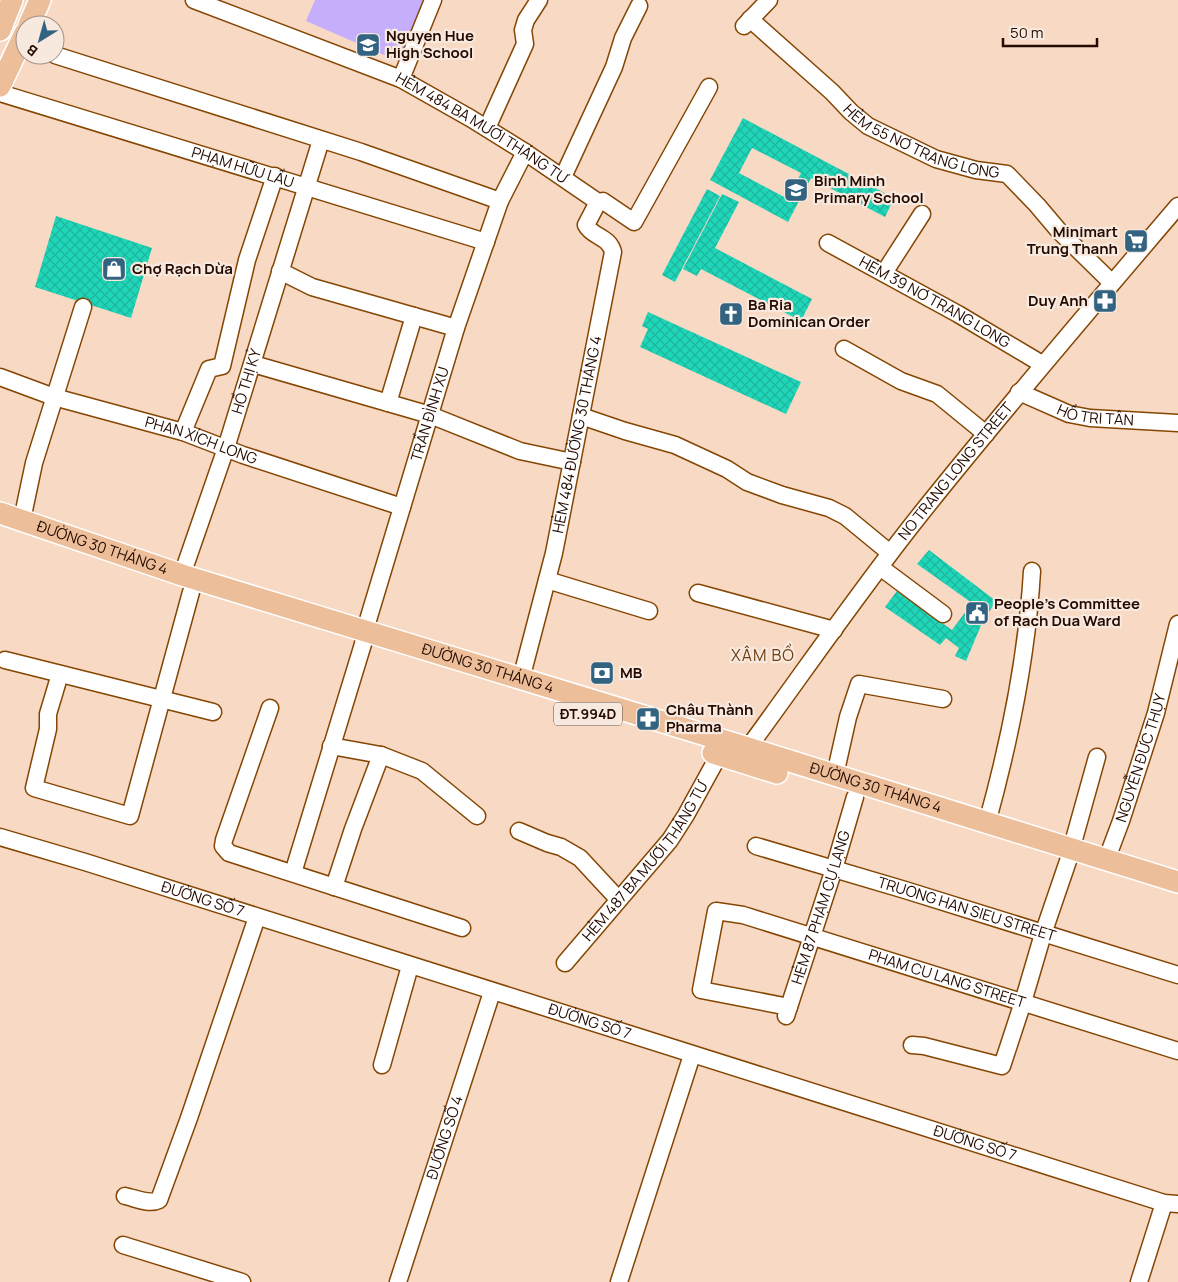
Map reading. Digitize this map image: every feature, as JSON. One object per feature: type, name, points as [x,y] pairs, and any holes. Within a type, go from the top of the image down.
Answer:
[{"type":"main road","points":[[0,30],[12,0]]},
{"type":"main road","points":[[34,15],[40,0]]},
{"type":"main road","points":[[0,86],[15,55]]},
{"type":"main road","name":"ĐƯỜNG 30 THÁNG 4","points":[[0,513],[187,584]]},
{"type":"main road","name":"ĐƯỜNG 30 THÁNG 4","points":[[0,528],[364,637],[721,748],[835,775],[987,823],[1069,856],[1178,896]]},
{"type":"main road","name":"ĐƯỜNG 30 THÁNG 4","points":[[364,637],[521,679],[721,748]]},
{"type":"main road","name":"ĐƯỜNG 30 THÁNG 4","points":[[746,755],[855,797],[1069,856],[1106,861],[1178,882]]},
{"type":"street","name":"HẺM 484 BA MƯƠI THÁNG TƯ","points":[[194,0],[401,79],[488,128],[598,202],[603,201],[634,222],[709,86]]},
{"type":"street","points":[[401,79],[433,0]]},
{"type":"street","points":[[488,128],[526,44],[523,30],[526,20],[540,0]]},
{"type":"street","name":"HẺM 55 NƠ TRANG LONG","points":[[769,0],[747,23],[832,92],[868,126],[936,159],[976,170],[1007,174],[1059,231],[1112,283]]},
{"type":"street","points":[[563,177],[614,67],[623,38],[640,6]]},
{"type":"street","points":[[65,58],[322,140],[500,201]]},
{"type":"street","name":"PHẠM HỮU LẦU","points":[[0,93],[486,242]]},
{"type":"street","name":"HỒ THỊ KỶ","points":[[60,674],[48,714],[48,729],[34,788],[130,816],[162,700],[187,584],[226,448],[322,140]]},
{"type":"street","name":"TRẦN ĐÌNH XU","points":[[293,873],[456,328],[500,201],[525,152]]},
{"type":"street","points":[[183,432],[209,369],[222,366],[247,260],[275,176]]},
{"type":"street","name":"HẺM 484 ĐƯỜNG 30 THÁNG 4","points":[[521,679],[547,580],[613,252],[612,247],[603,238],[586,225],[598,202]]},
{"type":"street","name":"NO TRANG LONG STREET","points":[[746,755],[890,552],[1042,364],[1178,206]]},
{"type":"street","points":[[884,273],[922,214]]},
{"type":"street","name":"HẺM 39 NƠ TRANG LONG","points":[[828,243],[958,314],[1042,364]]},
{"type":"street","points":[[280,271],[312,287],[456,328]]},
{"type":"street","points":[[22,520],[34,464],[83,307]]},
{"type":"street","points":[[388,403],[414,316]]},
{"type":"street","points":[[844,349],[901,381],[937,394],[986,434]]},
{"type":"street","points":[[253,364],[430,415],[520,451],[572,462]]},
{"type":"street","name":"PHAN XÍCH LONG","points":[[0,377],[54,397],[183,432],[243,455],[402,507]]},
{"type":"street","name":"HỒ TRI TÂN","points":[[1019,392],[1069,414],[1090,418],[1178,423]]},
{"type":"street","points":[[581,416],[624,432],[675,445],[727,469],[748,482],[782,496],[829,508],[845,516],[890,552]]},
{"type":"street","points":[[880,567],[943,614]]},
{"type":"street","points":[[987,823],[1004,760],[1018,690],[1032,571]]},
{"type":"street","points":[[547,580],[649,611]]},
{"type":"street","points":[[698,593],[834,630]]},
{"type":"street","name":"NGUYỄN ĐỨC THỤY","points":[[1106,861],[1121,822],[1156,713],[1178,624]]},
{"type":"street","points":[[5,660],[213,712]]},
{"type":"street","points":[[835,775],[848,717],[859,684],[943,699]]},
{"type":"street","points":[[270,708],[223,846],[229,853],[462,928]]},
{"type":"street","points":[[331,746],[381,755],[422,771],[477,816]]},
{"type":"street","name":"HẺM 487 BA MƯƠI THÁNG TƯ","points":[[565,962],[670,840],[686,816],[721,748]]},
{"type":"street","points":[[334,887],[353,829],[381,755]]},
{"type":"street","points":[[912,1045],[924,1046],[1002,1066],[1082,814],[1097,757]]},
{"type":"street","name":"HẺM 87 PHẠM CỰ LẠNG","points":[[787,1012],[834,869],[855,797]]},
{"type":"street","points":[[520,830],[546,843],[561,847],[580,858],[618,899]]},
{"type":"street","name":"ĐƯỜNG SỐ 7","points":[[0,837],[1171,1204]]},
{"type":"street","name":"TRUONG HAN SIEU STREET","points":[[756,846],[1178,975]]},
{"type":"street","name":"PHAM CU LANG STREET","points":[[787,1012],[701,990],[716,911],[743,915],[1178,1051]]},
{"type":"street","points":[[125,1196],[150,1202],[159,1200],[189,1118],[257,917]]},
{"type":"street","points":[[382,1065],[410,966]]},
{"type":"street","name":"ĐƯỜNG SỐ 4","points":[[398,1282],[492,992]]},
{"type":"street","points":[[619,1282],[692,1055]]},
{"type":"street","points":[[1139,1282],[1171,1204]]},
{"type":"street","points":[[123,1245],[242,1282]]},
{"type":"shaded area","points":[[315,0],[425,0],[398,61],[306,21]]},
{"type":"building","points":[[743,118],[894,198],[885,217],[811,178],[788,222],[710,180]],"holes":[[[752,148],[801,173],[788,199],[739,173]]]},
{"type":"building","points":[[707,189],[720,196],[675,282],[662,275]]},
{"type":"building","points":[[722,194],[739,202],[715,248],[812,299],[801,321],[701,269],[697,276],[683,269]]},
{"type":"building","points":[[56,216],[152,248],[131,318],[35,287]]},
{"type":"building","points":[[648,312],[801,382],[786,414],[640,347],[648,329],[642,326]]},
{"type":"building","name":"People's Committee of Rach Dua Ward","points":[[929,550],[996,601],[982,623],[966,661],[955,656],[959,648],[946,638],[940,645],[885,607],[897,591],[952,630],[972,603],[917,564]]},
{"type":"place","name":"Nguyen Hue High School","points":[[368,45]]},
{"type":"place","name":"Binh Minh Primary School","points":[[796,190]]},
{"type":"place","name":"Minimart Trung Thanh","points":[[1136,241]]},
{"type":"place","name":"Chợ Rạch Dừa","points":[[114,269]]},
{"type":"place","name":"Duy Anh","points":[[1105,301]]},
{"type":"place","name":"Ba Ria Dominican Order","points":[[731,314]]},
{"type":"place","name":"People's Committee of Rach Dua Ward","points":[[977,613]]},
{"type":"place","name":"MB","points":[[602,673]]},
{"type":"place","name":"Châu Thành Pharma","points":[[648,719]]},
{"type":"district","name":"XÂM BỒ","points":[[763,655]]}]
